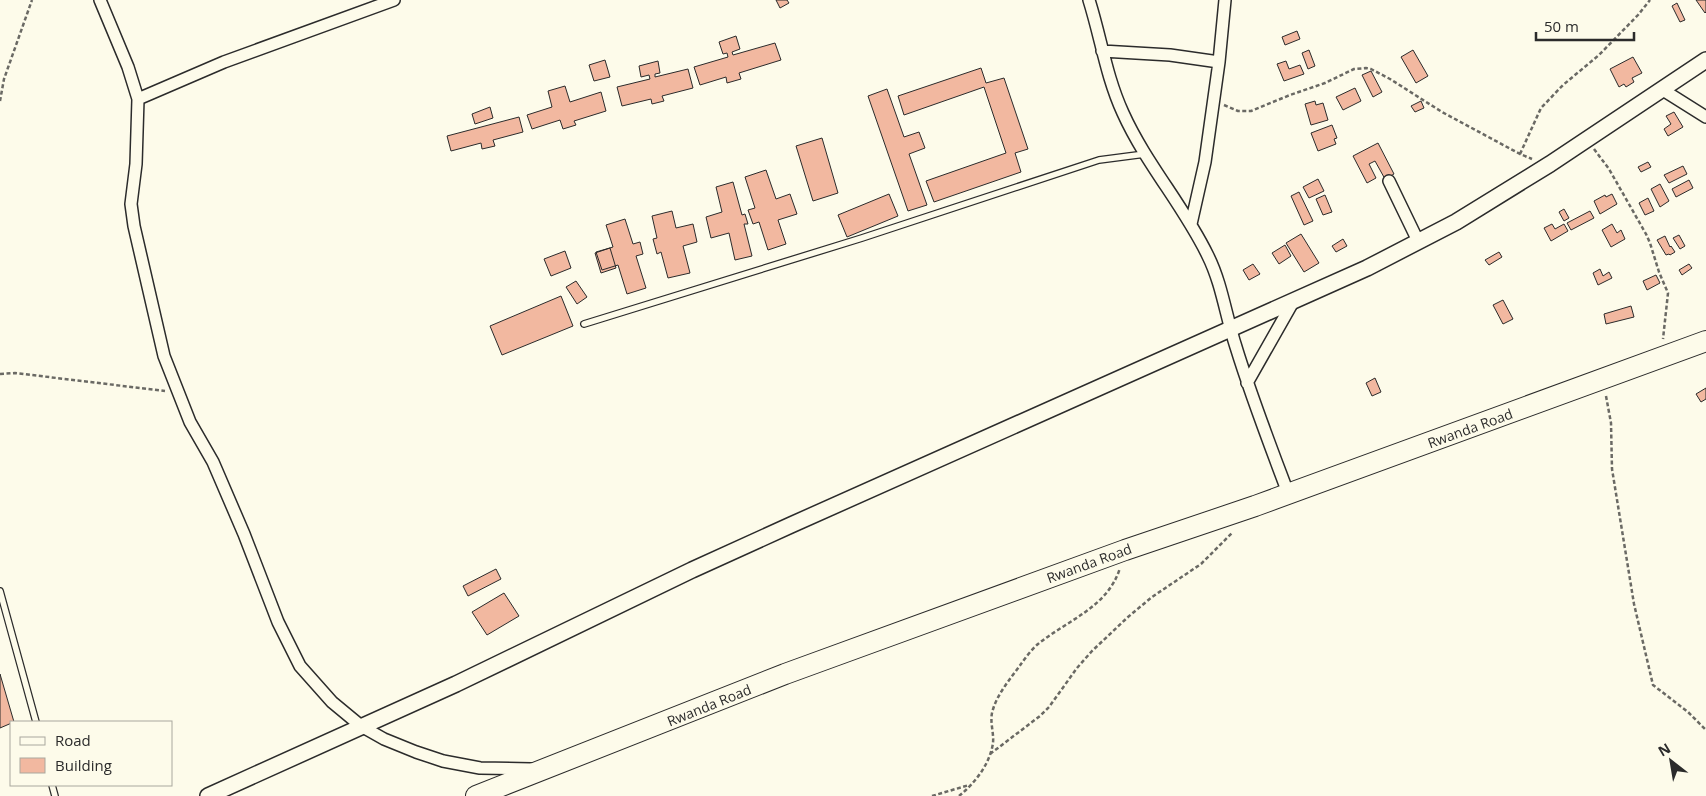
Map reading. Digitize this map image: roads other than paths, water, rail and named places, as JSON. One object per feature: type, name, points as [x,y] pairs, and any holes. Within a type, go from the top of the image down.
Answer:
[{"type":"highway","name":"Rwanda Road","points":[[476,796],[785,674],[1125,550],[1288,494],[1706,341]]},
{"type":"street","points":[[100,0],[128,67],[138,99],[136,164],[130,204],[164,356],[177,393],[190,422],[213,462],[244,534],[278,622],[300,666],[332,702],[361,726],[384,739],[443,761],[480,768],[545,770]]},
{"type":"street","points":[[138,99],[224,62],[394,0]]},
{"type":"street","points":[[1089,0],[1116,97],[1144,154],[1190,224],[1209,257],[1218,279],[1230,328],[1247,383],[1288,494]]},
{"type":"street","points":[[1190,224],[1204,162],[1214,100],[1225,0]]},
{"type":"street","points":[[1102,51],[1170,55],[1219,62]]},
{"type":"street","points":[[208,796],[456,684],[755,542],[1367,268],[1456,222],[1588,140],[1706,60]]},
{"type":"street","points":[[1662,90],[1706,117]]},
{"type":"street","points":[[1390,181],[1418,241]]},
{"type":"street","points":[[1247,383],[1293,302]]},
{"type":"lane","points":[[584,324],[862,238],[1099,160],[1144,154]]},
{"type":"lane","points":[[0,590],[36,721]]}]
